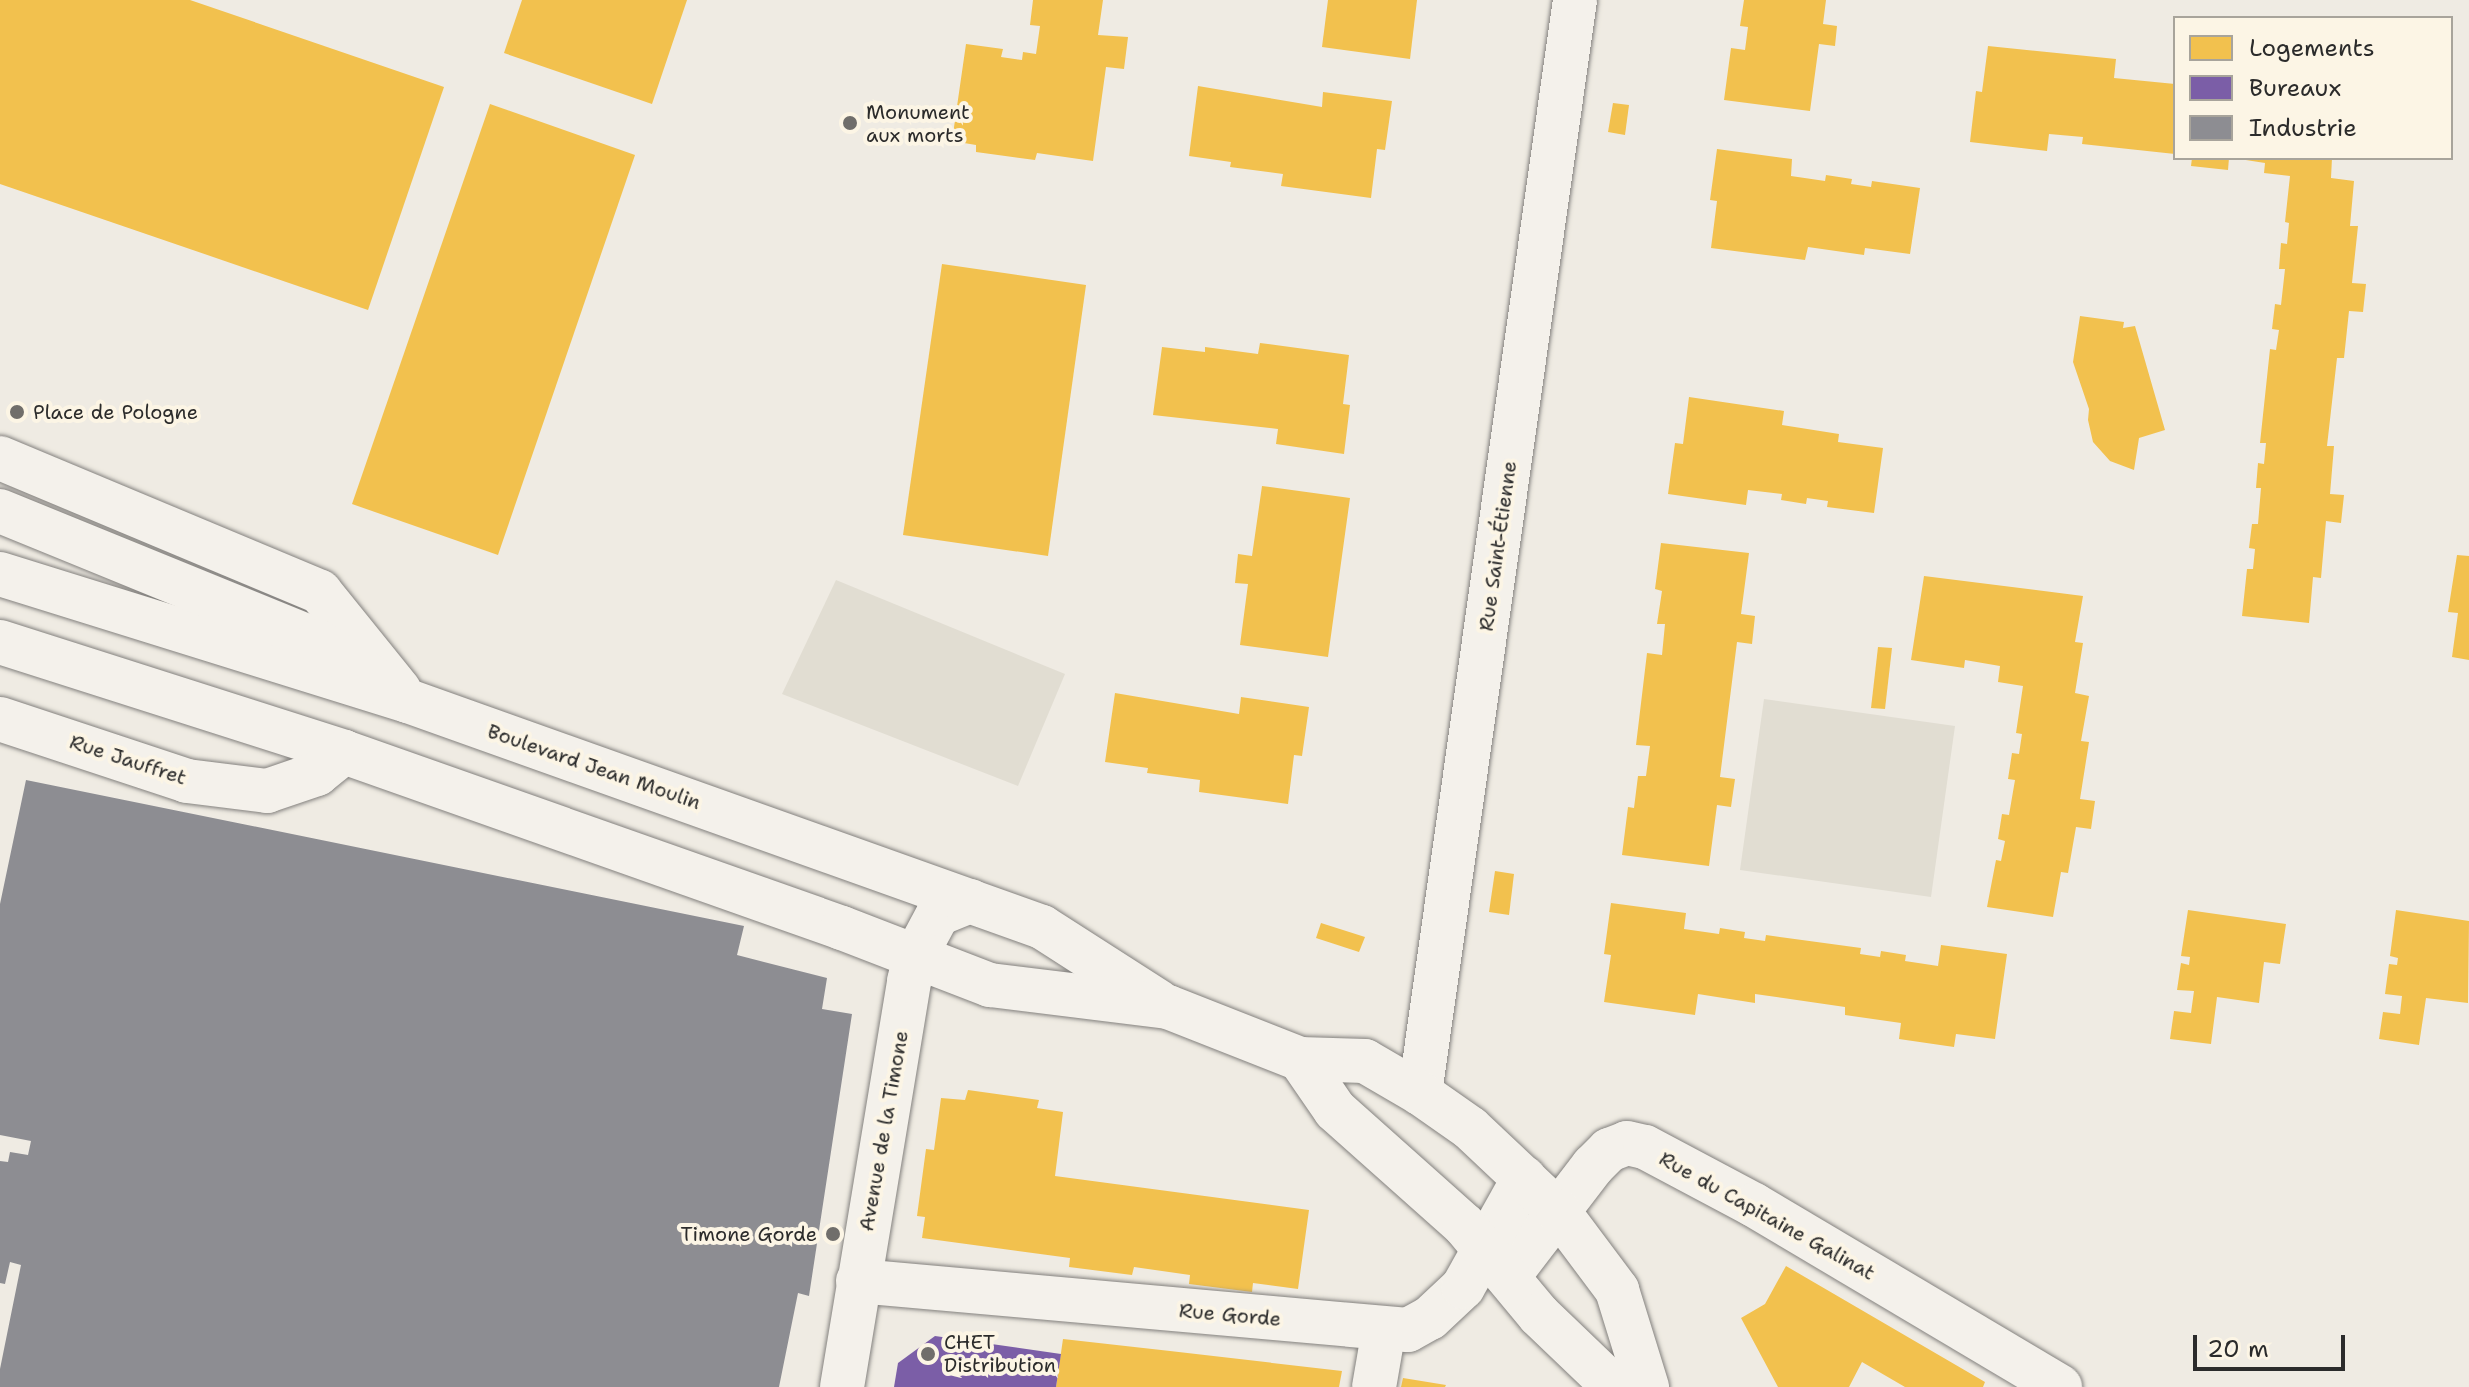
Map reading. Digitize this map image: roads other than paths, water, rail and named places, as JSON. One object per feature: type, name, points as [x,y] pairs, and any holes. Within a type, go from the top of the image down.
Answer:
[{"type":"main road","name":"Rue Saint-Étienne","points":[[1420,1093],[1575,0]]},
{"type":"main road","points":[[0,458],[320,592],[408,701]]},
{"type":"main road","points":[[0,511],[318,641],[408,701]]},
{"type":"main road","name":"Boulevard Jean Moulin","points":[[0,574],[408,701],[1042,927],[1168,1007],[1300,1059],[1365,1061],[1420,1093],[1470,1128],[1558,1211],[1617,1290],[1647,1387]]},
{"type":"main road","name":"Boulevard Jean Moulin","points":[[0,642],[344,752],[990,985],[1168,1007]]},
{"type":"main road","name":"Rue Jauffret","points":[[0,719],[187,781],[267,791],[317,774],[344,752]]},
{"type":"main road","name":"Avenue de la Timone","points":[[842,1387],[915,957],[938,914],[970,901]]},
{"type":"main road","points":[[1300,1059],[1335,1110],[1464,1225],[1539,1315],[1614,1387]]},
{"type":"main road","name":"Rue du Capitaine Galinat","points":[[1497,1264],[1558,1211],[1609,1150],[1627,1143],[1645,1147],[1754,1205],[2060,1387]]},
{"type":"main road","name":"Rue Gorde","points":[[858,1281],[1408,1330],[1430,1318],[1463,1287],[1497,1264],[1524,1178]]},
{"type":"main road","points":[[1374,1387],[1384,1329]]},
{"type":"place","name":"Monument aux morts","points":[[850,123]]},
{"type":"place","name":"Place de Pologne","points":[[17,412]]},
{"type":"place","name":"Timone Gorde","points":[[833,1234]]},
{"type":"place","name":"CHET Distribution","points":[[928,1354]]}]
